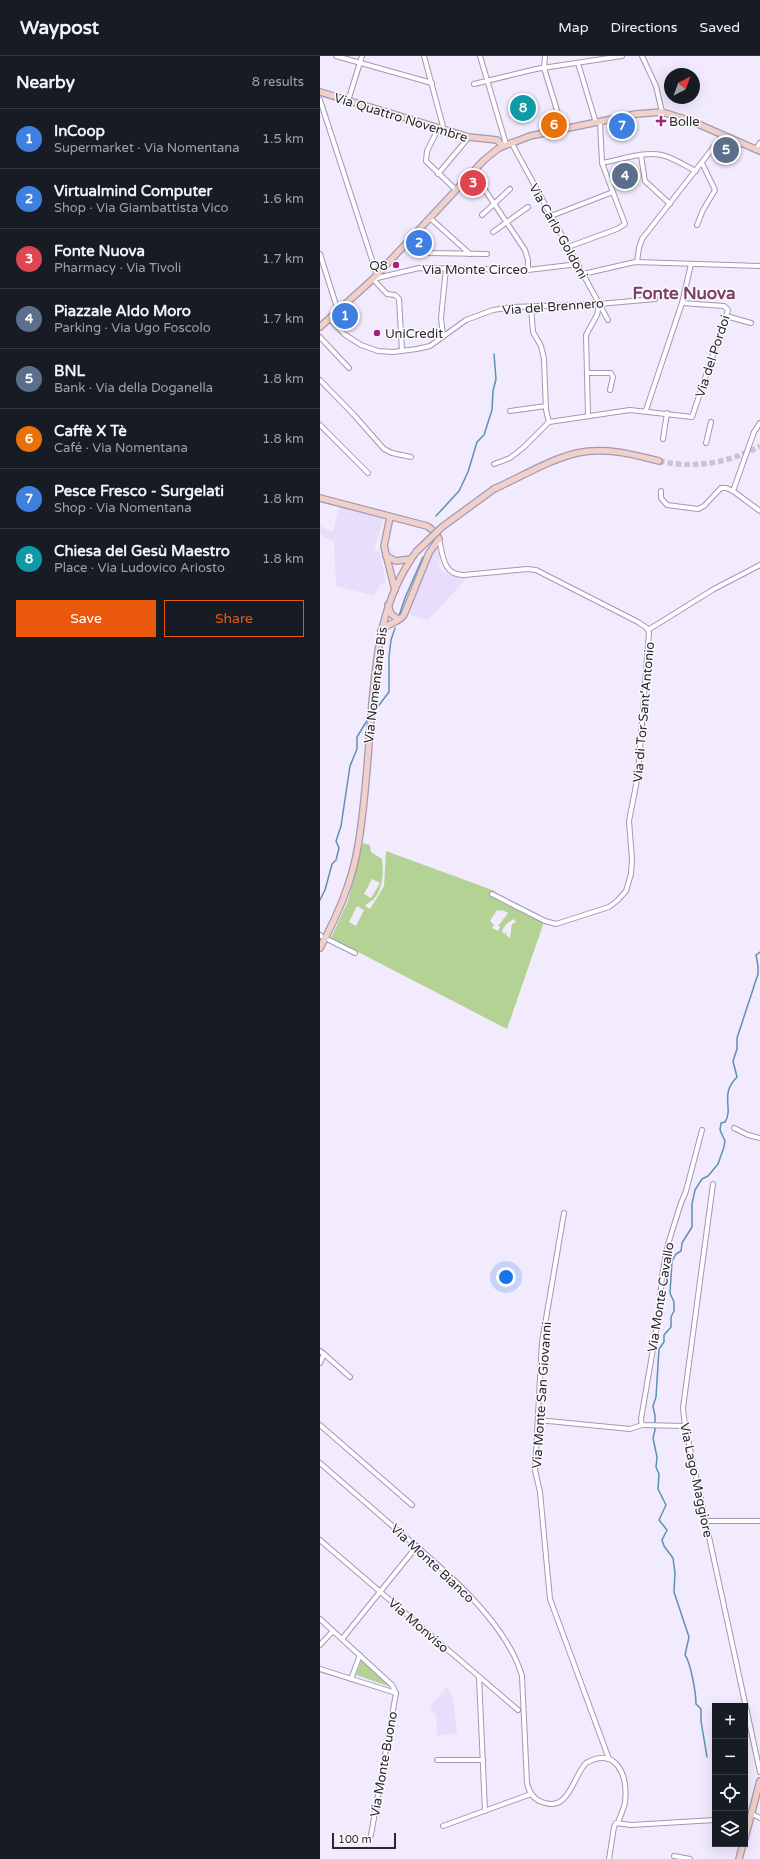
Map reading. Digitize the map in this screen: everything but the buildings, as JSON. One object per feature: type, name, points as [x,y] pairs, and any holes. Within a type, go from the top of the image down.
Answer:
[{"type":"street","points":[[336,56],[432,84]]},
{"type":"street","points":[[348,101],[362,56]]},
{"type":"street","points":[[424,56],[432,84],[441,130],[428,149],[425,158],[438,174],[456,190]]},
{"type":"street","name":"Via Carlo Goldoni","points":[[480,56],[506,144],[551,216],[608,320]]},
{"type":"street","points":[[545,56],[544,68],[563,130]]},
{"type":"street","points":[[474,84],[544,68],[622,56]]},
{"type":"street","points":[[642,56],[654,80],[662,112]]},
{"type":"street","points":[[568,247],[624,226],[625,222],[602,163],[598,123],[578,63]]},
{"type":"street","name":"Via Quattro Novembre","points":[[320,92],[441,130],[469,137],[497,140],[506,144]]},
{"type":"street","points":[[320,100],[375,277],[387,294],[395,295],[399,299],[402,351]]},
{"type":"street","points":[[320,327],[375,277],[489,156],[506,144],[534,135],[636,114],[662,112],[758,150],[760,143]]},
{"type":"street","points":[[637,262],[642,239],[723,135]]},
{"type":"street","points":[[438,174],[469,137]]},
{"type":"street","points":[[602,163],[640,156],[664,156],[696,171]]},
{"type":"street","points":[[640,156],[645,182],[670,204]]},
{"type":"street","points":[[697,225],[704,207],[715,190],[702,163]]},
{"type":"street","points":[[473,172],[526,252],[528,270]]},
{"type":"street","points":[[482,215],[510,189]]},
{"type":"street","points":[[551,216],[613,192]]},
{"type":"street","points":[[493,232],[528,208]]},
{"type":"street","points":[[430,218],[470,254]]},
{"type":"street","points":[[410,240],[419,248],[429,253],[487,254]]},
{"type":"street","points":[[320,254],[338,311]]},
{"type":"street","points":[[583,274],[621,264],[637,262],[760,266]]},
{"type":"street","name":"Via Monte Circeo","points":[[375,277],[419,268],[528,270],[578,264]]},
{"type":"street","points":[[646,410],[682,303],[691,264]]},
{"type":"street","points":[[443,336],[440,318],[446,268]]},
{"type":"street","name":"Via del Brennero","points":[[330,318],[344,334],[364,346],[383,351],[402,351],[427,347],[466,320],[486,312],[503,308],[599,304],[654,299]]},
{"type":"street","name":"Via del Pordoi","points":[[667,413],[692,417],[728,310],[725,306],[682,303]]},
{"type":"street","points":[[588,415],[586,334],[597,315],[599,304]]},
{"type":"street","points":[[532,306],[533,332],[541,346],[544,359],[546,406],[549,422]]},
{"type":"street","points":[[726,316],[751,322]]},
{"type":"street","points":[[320,337],[349,368]]},
{"type":"street","points":[[587,373],[611,372],[613,377],[610,390]]},
{"type":"street","points":[[320,380],[384,449],[392,453],[411,457]]},
{"type":"street","points":[[510,411],[546,406]]},
{"type":"street","points":[[494,464],[510,458],[524,447],[549,422],[588,415],[627,410],[646,410],[667,413],[663,439]]},
{"type":"street","points":[[706,443],[710,422]]},
{"type":"street","points":[[733,491],[754,432],[760,423]]},
{"type":"street","points":[[320,425],[368,473]]},
{"type":"street","name":"Via Nomentana Bis","points":[[320,948],[342,904],[355,862],[362,814],[380,632],[388,605],[411,559],[416,552],[442,527],[494,489],[556,460],[577,453],[613,452],[659,461]]},
{"type":"street","points":[[661,491],[661,498],[667,505],[696,510],[704,506],[721,488],[726,488],[733,491],[760,511]]},
{"type":"street","points":[[320,498],[429,527],[439,539],[430,553],[400,618],[387,625],[380,632]]},
{"type":"street","points":[[390,517],[384,542],[395,590]]},
{"type":"street","name":"Via di Tor Sant'Antonio","points":[[439,539],[444,562],[448,569],[456,574],[464,575],[526,569],[536,570],[603,603],[641,624],[648,630],[649,636],[638,775],[629,821],[632,853],[631,874],[626,891],[609,907],[556,924],[545,921],[492,894]]},
{"type":"street","points":[[386,555],[396,561],[411,559]]},
{"type":"street","points":[[648,630],[714,589],[760,565]]},
{"type":"street","points":[[388,605],[391,614],[400,618]]},
{"type":"street","points":[[329,940],[355,953]]},
{"type":"street","points":[[734,1128],[748,1135],[760,1138]]},
{"type":"street","name":"Via Monte Cavallo","points":[[642,1426],[668,1244],[686,1191],[702,1130]]},
{"type":"street","name":"Via Lago Maggiore","points":[[713,1184],[683,1398],[684,1426],[760,1772]]},
{"type":"street","name":"Via Monte San Giovanni","points":[[564,1213],[542,1339],[535,1470],[540,1494],[549,1597],[609,1759]]},
{"type":"street","points":[[320,1363],[322,1353],[350,1377]]},
{"type":"street","points":[[538,1420],[630,1429],[642,1426],[684,1426]]},
{"type":"street","points":[[320,1425],[412,1505]]},
{"type":"street","name":"Via Monte Bianco","points":[[320,1463],[417,1546],[474,1600],[502,1638],[518,1664],[523,1680],[527,1783],[531,1794]]},
{"type":"street","points":[[706,1521],[760,1521]]},
{"type":"street","name":"Via Monviso","points":[[320,1540],[518,1710]]},
{"type":"street","points":[[342,1639],[417,1546]]},
{"type":"street","points":[[320,1619],[395,1691]]},
{"type":"street","points":[[320,1645],[333,1631]]},
{"type":"street","points":[[351,1679],[360,1656]]},
{"type":"street","points":[[320,1669],[395,1691]]},
{"type":"street","points":[[479,1677],[485,1811]]},
{"type":"street","name":"Via Monte Buono","points":[[371,1835],[395,1691]]},
{"type":"street","points":[[443,1826],[531,1794],[547,1804],[555,1804],[561,1801],[570,1791],[586,1763],[609,1759],[615,1761],[619,1765],[624,1785],[625,1802],[618,1823],[614,1826],[609,1859]]},
{"type":"street","points":[[437,1760],[483,1760]]},
{"type":"street","points":[[748,1820],[752,1814],[758,1795],[760,1781]]},
{"type":"street","points":[[752,1814],[760,1818]]},
{"type":"street","points":[[618,1823],[631,1824],[712,1820]]},
{"type":"street","points":[[739,1859],[742,1847]]},
{"type":"street","points":[[674,1856],[690,1859]]},
{"type":"shaded area","points":[[339,507],[379,516],[383,519],[374,551],[379,551],[386,582],[380,585],[374,596],[336,586],[334,542],[320,534],[320,526],[333,532]]},
{"type":"shaded area","points":[[438,549],[440,551],[439,570],[454,576],[467,578],[428,620],[409,615],[433,552]]},
{"type":"shaded area","points":[[447,1687],[453,1697],[457,1733],[437,1736],[436,1715],[430,1707]]},
{"type":"green space","points":[[363,843],[370,845],[371,852],[382,859],[383,864],[383,875],[379,891],[373,900],[365,906],[370,909],[384,886],[386,851],[495,891],[497,897],[544,922],[507,1029],[331,938],[348,901]],"holes":[[[372,879],[380,883],[371,898],[364,894]],[[357,906],[364,910],[356,926],[349,922]],[[497,910],[502,910],[508,913],[498,926],[500,927],[498,931],[492,928],[494,925],[490,921]],[[514,919],[516,922],[512,924],[510,938],[506,935],[507,932],[504,934],[502,931],[506,924]]]},
{"type":"green space","points":[[362,1659],[391,1687],[356,1675]]},
{"type":"waterway","points":[[436,516],[459,491],[468,472],[477,442],[484,435],[492,410],[493,391],[496,379],[494,354]]},
{"type":"waterway","points":[[399,616],[405,598],[423,557]]},
{"type":"waterway","points":[[373,713],[389,692],[389,656],[391,640],[395,628]]},
{"type":"waterway","points":[[320,900],[325,890],[332,864],[336,860],[339,848],[336,841],[341,826],[350,766],[357,749],[357,737],[368,719]]},
{"type":"waterway","points":[[707,1757],[701,1721],[701,1709],[696,1704],[691,1671],[685,1655],[689,1637],[674,1592],[675,1573],[673,1558],[664,1546],[662,1540],[667,1530],[659,1520],[666,1505],[658,1489],[659,1474],[656,1467],[657,1457],[653,1438],[655,1430],[653,1406],[656,1397],[659,1349],[664,1342],[664,1335],[671,1327],[671,1317],[674,1311],[674,1302],[670,1293],[672,1261],[676,1254],[681,1251],[682,1243],[692,1227],[692,1204],[695,1190],[702,1179],[708,1176],[718,1164],[724,1147],[725,1141],[720,1130],[721,1123],[725,1122],[727,1117],[729,1090],[737,1077],[733,1061],[737,1049],[737,1038],[758,974],[756,955],[760,952]]},
{"type":"tunnel","points":[[659,461],[685,464],[711,463],[736,457],[760,446]]},
{"type":"place","name":"Chiesa del Gesù Maestro","points":[[523,108]]},
{"type":"place","name":"Bolle","points":[[661,121]]},
{"type":"place","name":"Caffè X Tè","points":[[554,125]]},
{"type":"place","name":"Pesce Fresco - Surgelati","points":[[622,126]]},
{"type":"place","name":"BNL","points":[[726,150]]},
{"type":"place","name":"Piazzale Aldo Moro","points":[[625,176]]},
{"type":"place","name":"Fonte Nuova","points":[[473,183]]},
{"type":"place","name":"Virtualmind Computer","points":[[419,243]]},
{"type":"place","name":"Q8","points":[[396,265]]},
{"type":"place","name":"InCoop","points":[[345,316]]},
{"type":"place","name":"UniCredit","points":[[377,333]]},
{"type":"district","name":"Fonte Nuova","points":[[684,293]]}]
